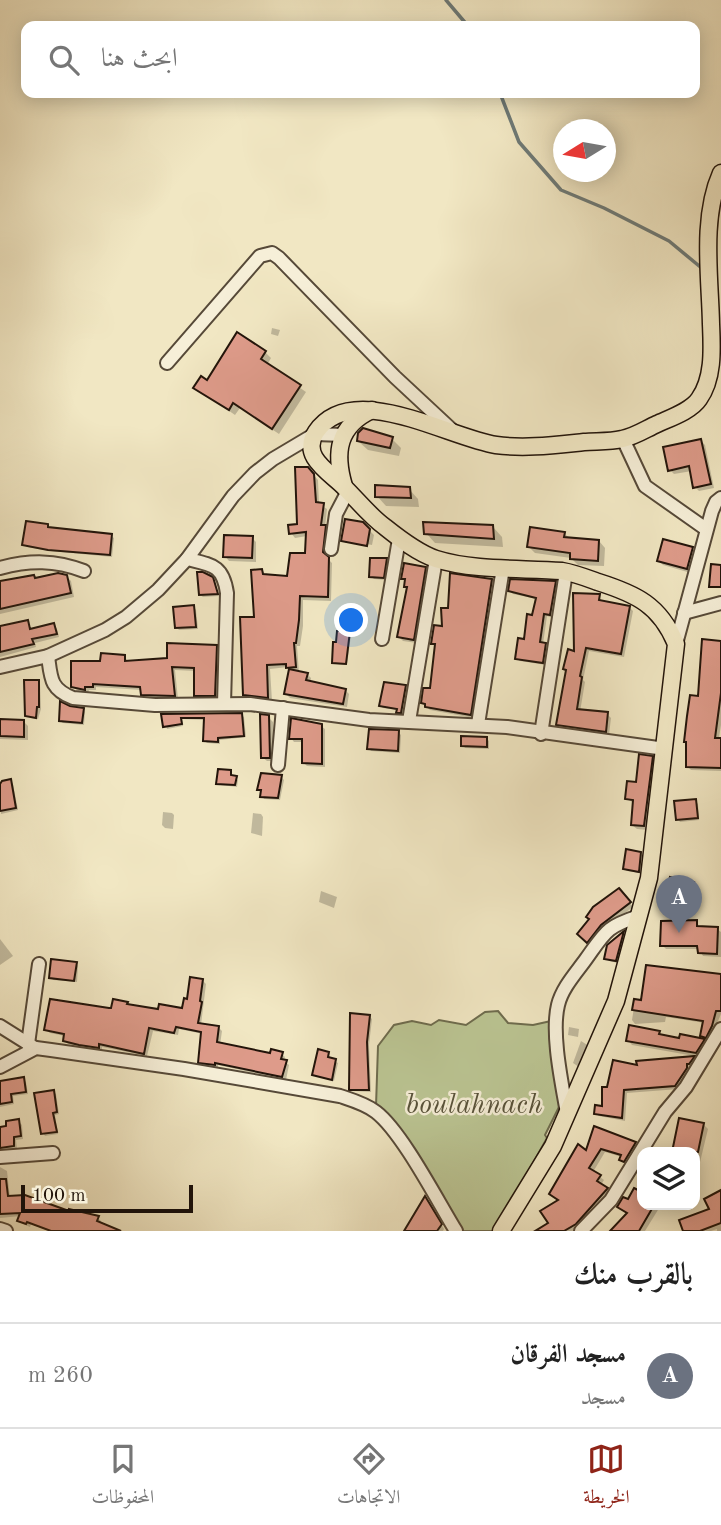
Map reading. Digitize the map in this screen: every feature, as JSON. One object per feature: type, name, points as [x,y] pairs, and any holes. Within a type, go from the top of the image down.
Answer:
[{"type":"main road","points":[[502,1231],[553,1146],[616,1001],[649,878],[676,644],[655,610],[630,592],[566,572],[503,568],[436,559],[379,523],[316,461],[312,445],[315,434],[322,426],[344,413],[374,409],[458,436],[495,444],[530,447],[623,439],[678,414],[699,400],[712,357],[709,237],[713,191],[721,173]]},
{"type":"main road","points":[[346,488],[338,463],[343,435],[353,422],[374,409]]},
{"type":"street","points":[[167,363],[260,256],[272,253],[395,377],[458,436]]},
{"type":"street","points":[[0,667],[48,656],[126,617],[159,590],[187,559],[233,496],[255,473],[315,434],[343,435]]},
{"type":"street","points":[[623,439],[645,486],[706,529]]},
{"type":"street","points":[[288,451],[316,461],[338,463]]},
{"type":"street","points":[[331,549],[336,514],[346,488]]},
{"type":"street","points":[[676,644],[706,529],[716,502],[721,498]]},
{"type":"street","points":[[382,639],[400,538]]},
{"type":"street","points":[[187,559],[210,564],[222,571],[226,581],[224,704]]},
{"type":"street","points":[[409,721],[436,559]]},
{"type":"street","points":[[0,568],[39,561],[55,562],[84,571]]},
{"type":"street","points":[[478,724],[503,568]]},
{"type":"street","points":[[541,734],[566,572]]},
{"type":"street","points":[[684,613],[721,603]]},
{"type":"street","points":[[48,656],[55,688],[73,698],[155,705],[224,704],[283,708],[369,720],[478,724],[665,749]]},
{"type":"street","points":[[278,765],[283,708]]},
{"type":"street","points":[[567,1115],[559,1069],[556,1019],[558,1005],[568,984],[609,928],[639,916]]},
{"type":"street","points":[[32,1046],[39,964]]},
{"type":"street","points":[[0,1026],[32,1046],[184,1069],[341,1096],[359,1102],[376,1112],[392,1129],[456,1231]]},
{"type":"street","points":[[581,1231],[593,1222],[611,1200],[721,1029]]},
{"type":"street","points":[[0,1067],[32,1046]]},
{"type":"street","points":[[0,1157],[53,1153]]},
{"type":"street","points":[[0,1229],[6,1231]]},
{"type":"green space","name":"boulahnach","points":[[498,1011],[508,1023],[533,1025],[551,1021],[560,1105],[545,1135],[547,1138],[495,1231],[460,1231],[398,1127],[376,1106],[378,1046],[394,1025],[412,1021],[431,1025],[439,1020],[466,1025],[485,1012]]},
{"type":"building","points":[[237,332],[266,351],[261,359],[301,385],[272,429],[233,403],[229,410],[193,388],[201,376],[207,380]]},
{"type":"building","points":[[363,428],[393,437],[390,448],[357,441],[358,433]]},
{"type":"building","points":[[701,439],[711,484],[693,488],[689,466],[668,471],[663,447]]},
{"type":"building","points":[[295,467],[308,467],[314,474],[316,502],[324,503],[321,525],[326,525],[323,552],[329,557],[328,597],[300,596],[294,643],[296,667],[286,668],[286,664],[267,665],[268,698],[243,695],[240,617],[254,617],[251,570],[262,569],[263,574],[287,576],[290,553],[305,553],[306,532],[289,534],[288,525],[297,524]]},
{"type":"building","points":[[375,485],[410,487],[411,498],[375,497]]},
{"type":"building","points":[[345,519],[363,522],[370,529],[367,546],[341,541]]},
{"type":"building","points":[[26,521],[48,524],[48,527],[112,534],[110,555],[22,545]]},
{"type":"building","points":[[423,522],[493,525],[494,539],[424,534]]},
{"type":"building","points":[[530,527],[565,532],[564,537],[599,540],[598,561],[570,559],[570,553],[527,547]]},
{"type":"building","points":[[224,535],[253,536],[252,558],[223,557]]},
{"type":"building","points":[[663,539],[693,547],[687,569],[657,561]]},
{"type":"building","points":[[370,558],[387,558],[384,578],[369,577]]},
{"type":"building","points":[[404,563],[426,567],[414,640],[397,637],[407,587],[404,587],[405,579],[401,579]]},
{"type":"building","points":[[711,564],[721,565],[721,587],[709,587]]},
{"type":"building","points":[[197,572],[213,577],[218,594],[199,595]]},
{"type":"building","points":[[58,573],[67,575],[71,593],[0,609],[0,581]]},
{"type":"building","points":[[450,573],[492,579],[471,715],[425,707],[425,704],[421,703],[423,688],[430,688],[435,644],[431,644],[434,625],[442,626],[441,608],[448,608]]},
{"type":"building","points":[[510,579],[556,581],[550,615],[544,614],[540,642],[546,643],[543,663],[515,659],[518,638],[524,639],[527,614],[532,615],[536,598],[508,591]]},
{"type":"building","points":[[573,593],[600,594],[599,600],[630,606],[621,654],[586,648],[580,676],[577,709],[608,712],[606,732],[556,725],[566,670],[563,669],[568,649],[574,651]]},
{"type":"building","points":[[194,605],[196,627],[175,628],[173,607]]},
{"type":"building","points":[[28,620],[30,629],[54,623],[57,634],[32,639],[34,644],[0,652],[0,626]]},
{"type":"building","points":[[337,631],[350,631],[346,664],[332,663],[333,642],[336,642]]},
{"type":"building","points":[[702,639],[721,641],[721,693],[715,738],[721,738],[721,768],[686,767],[684,742],[687,716],[690,695],[698,696]]},
{"type":"building","points":[[167,643],[217,645],[215,696],[194,696],[194,668],[172,667],[175,696],[141,695],[140,687],[93,684],[93,687],[85,687],[85,690],[71,687],[71,661],[100,661],[101,653],[125,655],[125,661],[167,658]]},
{"type":"building","points":[[289,669],[308,673],[306,680],[346,689],[343,704],[284,694]]},
{"type":"building","points":[[24,680],[39,680],[39,707],[36,718],[25,716]]},
{"type":"building","points":[[384,682],[406,685],[401,713],[396,713],[397,709],[379,706]]},
{"type":"building","points":[[60,701],[84,708],[82,723],[59,721]]},
{"type":"building","points":[[242,713],[244,736],[218,738],[218,742],[203,741],[204,718],[181,718],[182,724],[163,727],[161,714]]},
{"type":"building","points":[[260,714],[269,715],[270,758],[261,758]]},
{"type":"building","points":[[291,718],[322,724],[322,764],[302,763],[302,739],[289,739]]},
{"type":"building","points":[[0,719],[24,720],[24,737],[0,736]]},
{"type":"building","points":[[369,729],[399,730],[398,751],[367,749]]},
{"type":"building","points":[[461,736],[487,737],[487,747],[461,746]]},
{"type":"building","points":[[639,754],[653,756],[644,826],[631,825],[633,800],[625,799],[627,781],[636,782]]},
{"type":"building","points":[[218,769],[231,770],[231,775],[237,776],[235,785],[216,784]]},
{"type":"building","points":[[261,773],[282,775],[278,798],[260,797],[261,790],[257,790]]},
{"type":"building","points":[[11,779],[16,808],[0,811],[0,784]]},
{"type":"building","points":[[696,799],[698,818],[676,820],[674,801]]},
{"type":"building","points":[[626,849],[641,852],[639,872],[623,869]]},
{"type":"building","points":[[670,877],[694,882],[690,898],[666,893]]},
{"type":"building","points":[[619,888],[631,902],[601,925],[587,943],[577,934],[589,919],[586,917],[593,907]]},
{"type":"building","points":[[697,920],[697,926],[718,927],[717,954],[698,953],[697,946],[660,946],[661,921]]},
{"type":"building","points":[[624,931],[616,961],[604,959],[607,945]]},
{"type":"building","points":[[51,959],[77,962],[74,981],[49,978]]},
{"type":"building","points":[[646,965],[721,974],[721,1011],[716,1011],[706,1038],[700,1036],[703,1021],[632,1010],[634,999],[641,1000]]},
{"type":"building","points":[[190,977],[203,979],[198,1023],[219,1026],[217,1042],[270,1053],[271,1049],[283,1052],[281,1059],[287,1060],[282,1077],[215,1063],[198,1063],[201,1032],[176,1027],[174,1033],[149,1028],[144,1054],[99,1044],[99,1048],[79,1045],[63,1041],[64,1034],[44,1030],[50,999],[109,1008],[113,999],[158,1009],[159,1004],[182,1008],[184,998],[187,999]]},
{"type":"building","points":[[350,1013],[370,1015],[367,1042],[369,1090],[349,1090]]},
{"type":"building","points":[[629,1025],[679,1038],[680,1034],[705,1039],[696,1053],[626,1041]]},
{"type":"building","points":[[318,1049],[329,1052],[328,1057],[336,1059],[332,1080],[312,1075]]},
{"type":"building","points":[[695,1056],[687,1064],[675,1086],[624,1090],[622,1118],[594,1114],[595,1105],[602,1106],[602,1087],[607,1087],[613,1060],[637,1065],[636,1061]]},
{"type":"building","points":[[24,1077],[26,1092],[11,1094],[12,1102],[0,1104],[0,1081]]},
{"type":"building","points":[[54,1090],[57,1112],[53,1113],[57,1132],[41,1134],[34,1093]]},
{"type":"building","points":[[679,1118],[704,1123],[699,1147],[673,1147]]},
{"type":"building","points":[[19,1119],[21,1136],[14,1137],[14,1146],[0,1148],[0,1127],[6,1126],[6,1121]]},
{"type":"building","points":[[594,1126],[636,1142],[624,1162],[619,1160],[621,1155],[601,1149],[589,1168],[601,1175],[597,1181],[608,1188],[576,1224],[564,1231],[535,1231],[548,1223],[540,1211],[558,1200],[549,1194],[578,1144],[586,1150]]},
{"type":"building","points":[[0,1179],[6,1179],[8,1196],[25,1195],[69,1211],[99,1216],[97,1221],[121,1231],[51,1231],[17,1221],[20,1213],[0,1214]]},
{"type":"building","points":[[634,1188],[637,1190],[637,1210],[651,1210],[639,1231],[610,1231],[627,1213],[617,1207],[623,1197],[628,1199]]},
{"type":"building","points":[[721,1190],[721,1223],[700,1231],[683,1231],[679,1220],[709,1209],[704,1199]]},
{"type":"building","points":[[425,1196],[442,1224],[437,1231],[404,1231]]},
{"type":"waterway","points":[[446,0],[464,21]]},
{"type":"waterway","points":[[502,98],[519,142],[561,190],[669,241],[704,270]]},
{"type":"place","name":"مسجد الفرقان","points":[[679,933]]}]
